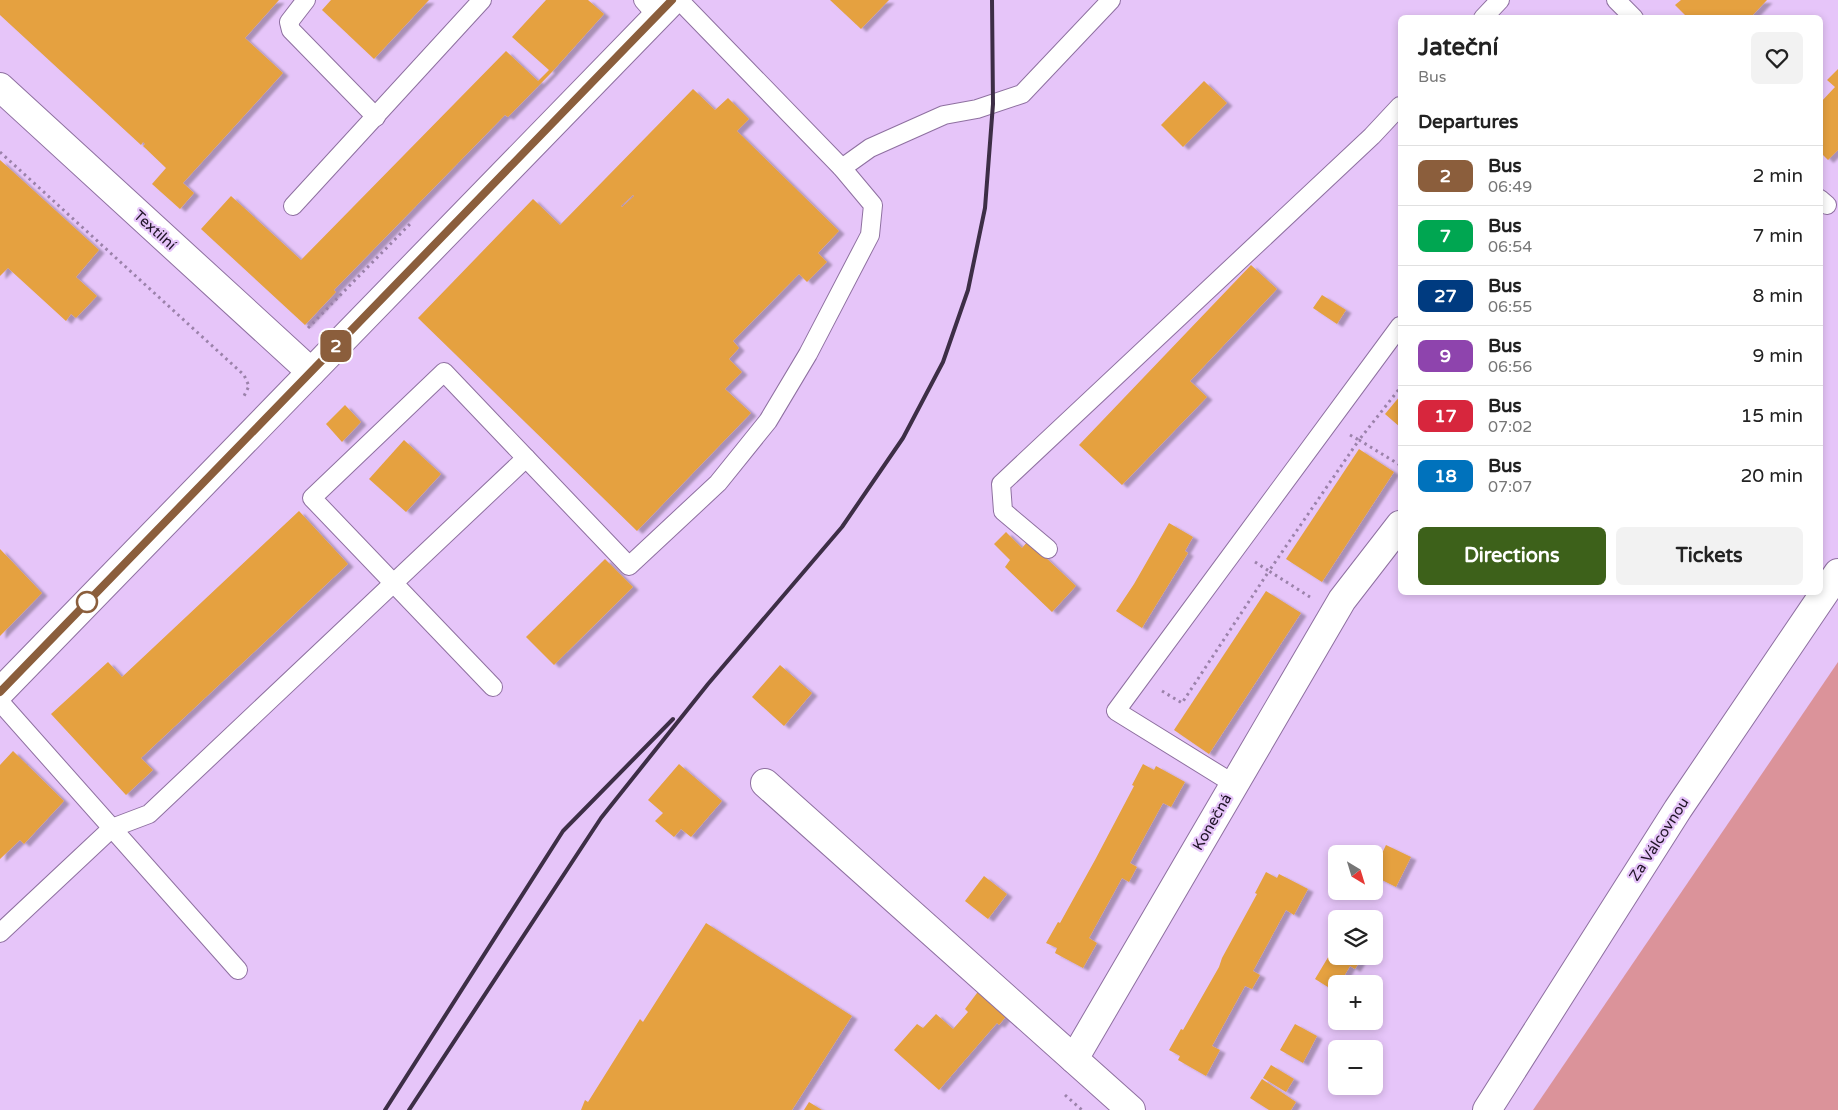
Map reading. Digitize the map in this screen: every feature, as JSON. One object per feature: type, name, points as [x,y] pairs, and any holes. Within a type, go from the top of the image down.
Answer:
[{"type":"street","points":[[0,692],[311,372],[663,4]]},
{"type":"street","name":"Textilní","points":[[0,88],[311,372]]},
{"type":"street","name":"Konečná","points":[[1074,1059],[1342,600],[1398,528]]},
{"type":"street","name":"Za Válcovnou","points":[[1487,1110],[1678,809],[1838,573]]},
{"type":"street","points":[[765,783],[1131,1110]]},
{"type":"lane","points":[[306,0],[289,22],[291,30],[376,117]]},
{"type":"lane","points":[[293,206],[482,0]]},
{"type":"lane","points":[[842,168],[870,148],[944,115],[977,109],[1022,94],[1111,0]]},
{"type":"lane","points":[[1486,15],[1500,0]]},
{"type":"lane","points":[[1616,0],[1631,15]]},
{"type":"lane","points":[[493,687],[312,498],[444,372],[629,566],[718,483],[768,421],[808,354],[870,235],[873,205],[842,168],[663,4]]},
{"type":"lane","points":[[1048,549],[1003,511],[1001,484],[1365,142],[1398,108]]},
{"type":"lane","points":[[1237,779],[1116,711],[1398,329]]},
{"type":"lane","points":[[0,933],[112,828],[149,814],[526,458]]},
{"type":"lane","points":[[0,702],[238,970]]},
{"type":"path","points":[[0,152],[244,375],[249,386],[243,398]]},
{"type":"path","points":[[1162,691],[1182,704],[1269,571],[1359,440],[1398,391]]},
{"type":"path","points":[[1359,440],[1398,464]]},
{"type":"path","points":[[1269,571],[1316,600]]},
{"type":"path","points":[[1065,1095],[1082,1110]]},
{"type":"shaded area","points":[[1838,662],[1838,1110],[1533,1110]]},
{"type":"building","points":[[0,0],[279,0],[245,38],[283,73],[183,183],[194,193],[180,209],[152,184],[166,168],[143,146],[145,144],[143,142],[141,145],[0,15]]},
{"type":"building","points":[[331,0],[429,0],[374,59],[322,10]]},
{"type":"building","points":[[546,0],[588,0],[604,14],[508,117],[505,115],[334,290],[336,292],[305,325],[201,229],[231,196],[301,260],[506,51],[538,81],[549,70],[512,37]]},
{"type":"building","points":[[830,0],[889,0],[861,29]]},
{"type":"building","points":[[1681,0],[1767,0],[1753,15],[1685,15],[1675,5]]},
{"type":"building","points":[[1838,69],[1838,150],[1828,160],[1823,155],[1823,100],[1835,87],[1827,80]]},
{"type":"building","points":[[1204,81],[1227,103],[1183,147],[1161,125]]},
{"type":"building","points":[[693,89],[715,110],[728,98],[749,119],[737,131],[839,231],[818,253],[827,262],[807,282],[799,274],[733,341],[739,348],[729,359],[742,372],[725,389],[751,413],[637,531],[418,318],[533,199],[560,225]],"holes":[[[633,195],[622,207],[621,206]]]},
{"type":"building","points":[[0,160],[99,250],[76,277],[97,296],[76,318],[71,314],[66,321],[8,268],[0,276]]},
{"type":"building","points":[[1251,265],[1277,289],[1190,381],[1207,397],[1122,485],[1079,445]]},
{"type":"building","points":[[1322,295],[1346,310],[1337,324],[1313,308]]},
{"type":"building","points":[[1398,398],[1398,425],[1385,414]]},
{"type":"building","points":[[345,405],[361,422],[342,442],[326,424]]},
{"type":"building","points":[[404,440],[441,474],[406,512],[369,479]]},
{"type":"building","points":[[1359,449],[1394,472],[1322,582],[1286,559]]},
{"type":"building","points":[[299,511],[348,564],[141,758],[153,770],[126,795],[51,714],[108,662],[122,677]]},
{"type":"building","points":[[1169,523],[1193,537],[1185,551],[1188,553],[1142,628],[1116,611]]},
{"type":"building","points":[[1006,532],[1022,548],[1028,541],[1076,586],[1052,612],[1005,567],[1010,560],[994,544]]},
{"type":"building","points":[[0,549],[42,593],[0,636]]},
{"type":"building","points":[[605,559],[633,587],[554,665],[526,637]]},
{"type":"building","points":[[1266,591],[1301,613],[1209,754],[1174,730]]},
{"type":"building","points":[[780,665],[812,693],[784,726],[752,697]]},
{"type":"building","points":[[13,751],[64,801],[24,844],[20,840],[0,859],[0,765]]},
{"type":"building","points":[[679,764],[722,801],[691,837],[681,829],[674,837],[655,821],[663,813],[648,800]]},
{"type":"building","points":[[1143,764],[1154,770],[1156,766],[1185,782],[1171,807],[1163,803],[1130,863],[1137,867],[1129,882],[1122,878],[1089,938],[1097,943],[1083,968],[1055,953],[1057,948],[1046,943],[1058,922],[1060,923],[1095,860],[1134,786],[1132,785]]},
{"type":"building","points":[[1386,845],[1411,857],[1396,887],[1383,880],[1383,851]]},
{"type":"building","points":[[1266,872],[1277,878],[1279,874],[1308,889],[1294,915],[1286,910],[1253,971],[1260,975],[1252,989],[1245,986],[1212,1046],[1220,1050],[1206,1076],[1178,1060],[1180,1056],[1169,1050],[1181,1029],[1183,1030],[1219,967],[1257,894],[1255,893]]},
{"type":"building","points":[[984,876],[1007,894],[988,919],[965,901]]},
{"type":"building","points":[[706,923],[852,1016],[792,1110],[581,1110],[585,1100],[588,1102],[640,1019],[643,1022]]},
{"type":"building","points":[[1328,957],[1328,965],[1357,965],[1355,969],[1350,966],[1345,975],[1328,975],[1328,987],[1315,979]]},
{"type":"building","points":[[980,989],[1008,1014],[999,1025],[997,1023],[939,1090],[894,1050],[917,1024],[923,1028],[936,1014],[953,1029],[968,1012],[965,1009]]},
{"type":"building","points":[[1295,1024],[1317,1036],[1303,1063],[1280,1050]]},
{"type":"building","points":[[1271,1065],[1294,1079],[1286,1092],[1263,1078]]},
{"type":"building","points":[[1262,1079],[1296,1102],[1291,1110],[1269,1110],[1250,1098]]},
{"type":"building","points":[[809,1102],[822,1110],[804,1110]]},
{"type":"railway","points":[[409,1110],[601,818],[708,684],[842,527],[903,438],[943,362],[968,290],[985,208],[993,104],[992,0]]},
{"type":"railway","points":[[385,1110],[563,831],[673,719]]},
{"type":"bus line","name":"2","points":[[0,692],[672,0]]}]
